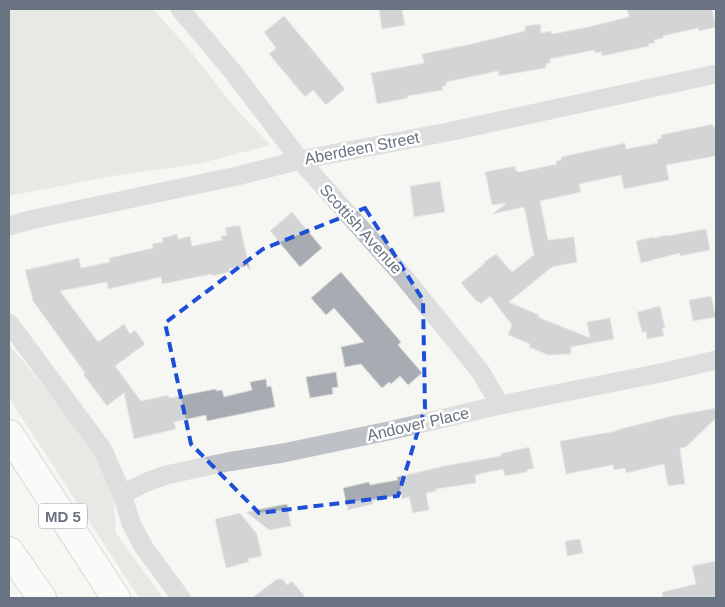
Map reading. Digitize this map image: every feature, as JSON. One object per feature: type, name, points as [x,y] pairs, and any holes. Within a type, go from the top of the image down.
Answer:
[{"type":"highway","name":"MD 5","points":[[9,434],[116,598]]},
{"type":"highway","points":[[9,550],[42,598]]},
{"type":"street","name":"Scottish Avenue","points":[[180,9],[233,72],[300,160],[404,277],[480,370],[500,404]]},
{"type":"street","name":"Aberdeen Street","points":[[9,226],[237,176],[300,160],[448,132],[716,74]]},
{"type":"street","points":[[9,323],[102,450],[143,546],[181,598]]},
{"type":"street","name":"Andover Place","points":[[122,494],[166,475],[338,442],[500,404],[665,372],[716,360]]},
{"type":"highlighted area","points":[[365,208],[423,300],[425,408],[398,496],[259,513],[191,444],[165,323],[263,249]]},
{"type":"shaded area","points":[[9,9],[153,9],[188,48],[235,108],[270,145],[198,164],[106,177],[9,196]]},
{"type":"shaded area","points":[[9,344],[111,469],[116,533],[163,598],[139,598],[9,398]]},
{"type":"building","points":[[379,9],[402,9],[405,25],[382,29]]},
{"type":"building","points":[[627,9],[712,9],[716,27],[699,31],[698,28],[663,36],[663,38],[654,40],[655,43],[648,44],[649,46],[602,56],[601,52],[595,53],[595,50],[550,59],[550,63],[546,64],[546,68],[499,76],[498,71],[446,82],[447,85],[442,87],[443,90],[407,96],[408,98],[377,104],[371,73],[424,63],[422,54],[525,31],[525,26],[540,24],[541,33],[551,31],[552,34],[629,17]]},
{"type":"building","points":[[284,16],[345,89],[326,105],[313,90],[305,97],[269,54],[276,48],[264,32]]},
{"type":"building","points":[[713,124],[713,127],[716,126],[716,156],[666,165],[669,180],[624,189],[621,175],[580,184],[581,192],[540,201],[548,240],[574,237],[577,262],[552,267],[509,302],[539,315],[538,317],[590,338],[587,322],[610,318],[614,339],[571,347],[571,354],[548,355],[529,347],[530,344],[508,335],[512,325],[490,296],[481,304],[477,302],[461,283],[496,254],[512,272],[534,255],[524,207],[492,214],[507,203],[492,205],[485,172],[515,166],[516,171],[519,172],[557,164],[556,161],[561,160],[561,157],[625,143],[626,149],[658,143],[657,139],[661,139],[661,135]]},
{"type":"building","points":[[440,181],[445,212],[414,217],[410,186]]},
{"type":"building","points":[[292,212],[322,248],[300,267],[270,231]]},
{"type":"building","points":[[240,226],[250,270],[246,264],[246,266],[229,269],[230,272],[162,284],[161,277],[108,289],[107,282],[60,291],[98,342],[124,324],[130,334],[135,330],[145,344],[115,366],[141,401],[168,395],[169,398],[216,389],[216,391],[222,390],[224,397],[252,390],[250,382],[266,379],[267,387],[271,386],[275,407],[207,421],[206,415],[174,422],[176,429],[134,439],[124,393],[107,406],[33,301],[25,270],[79,258],[81,268],[110,262],[109,258],[153,248],[152,244],[163,242],[162,238],[177,234],[178,239],[190,236],[192,246],[222,240],[221,236],[227,235],[225,228]]},
{"type":"building","points":[[706,229],[710,250],[680,256],[680,253],[641,263],[636,241]]},
{"type":"building","points":[[341,272],[401,342],[398,345],[422,373],[408,385],[400,376],[391,384],[389,382],[382,388],[361,364],[345,367],[341,347],[364,342],[334,308],[326,315],[311,298]]},
{"type":"building","points":[[711,296],[716,317],[693,321],[689,300]]},
{"type":"building","points":[[660,306],[665,328],[662,328],[664,336],[647,339],[646,332],[642,332],[637,312]]},
{"type":"building","points":[[336,372],[338,387],[332,388],[333,394],[310,398],[306,377]]},
{"type":"building","points":[[716,408],[716,418],[686,447],[680,448],[685,484],[668,486],[664,464],[626,473],[625,468],[614,470],[613,465],[566,474],[560,441],[617,431],[672,416]]},
{"type":"building","points":[[529,447],[534,468],[527,470],[527,472],[505,476],[503,469],[475,475],[476,483],[436,489],[437,491],[426,493],[429,510],[413,513],[409,497],[402,499],[401,494],[348,510],[343,488],[369,482],[370,485],[398,480],[397,477],[501,456],[500,454]]},
{"type":"building","points":[[287,504],[291,526],[269,530],[246,512]]},
{"type":"building","points":[[240,513],[257,534],[262,556],[248,559],[249,562],[226,568],[215,519]]},
{"type":"building","points":[[580,539],[583,553],[567,556],[565,541]]},
{"type":"building","points":[[716,561],[716,598],[663,598],[662,592],[696,584],[692,566]]},
{"type":"building","points":[[277,579],[283,579],[287,585],[292,581],[306,598],[252,598]]}]
